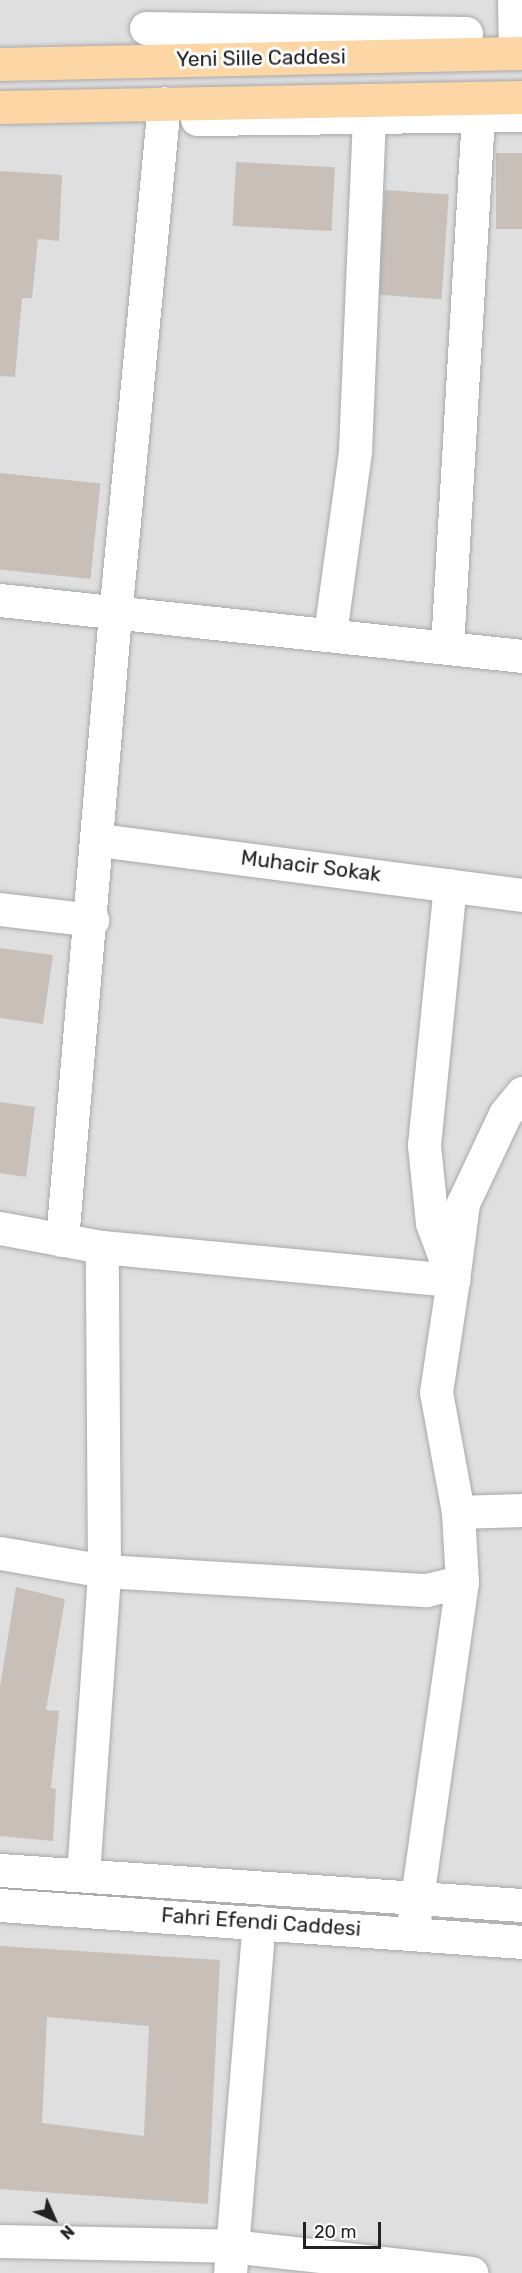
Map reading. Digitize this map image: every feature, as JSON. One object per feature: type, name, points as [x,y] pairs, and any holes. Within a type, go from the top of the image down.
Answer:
[{"type":"main road","name":"Yeni Sille Caddesi","points":[[0,64],[519,53]]},
{"type":"main road","name":"Yeni Sille Caddesi","points":[[0,107],[522,97]]},
{"type":"street","points":[[514,0],[519,53]]},
{"type":"street","points":[[146,28],[466,33]]},
{"type":"street","points":[[447,647],[479,98]]},
{"type":"street","points":[[330,634],[355,451],[370,100]]},
{"type":"street","points":[[63,1240],[99,840],[116,610],[164,103]]},
{"type":"street","points":[[0,121],[522,115]]},
{"type":"street","points":[[0,600],[116,610],[522,656]]},
{"type":"street","name":"Muhacir Sokak","points":[[99,840],[522,895]]},
{"type":"street","points":[[450,885],[424,1145],[432,1223],[453,1280]]},
{"type":"street","points":[[0,909],[92,920]]},
{"type":"street","points":[[412,1934],[462,1582],[458,1512],[436,1392],[463,1203],[505,1114],[522,1093]]},
{"type":"street","points":[[0,1228],[102,1248],[453,1280]]},
{"type":"street","points":[[83,1875],[104,1571],[102,1248]]},
{"type":"street","points":[[458,1512],[522,1510]]},
{"type":"street","points":[[0,1553],[104,1571],[426,1590],[462,1582]]},
{"type":"street","name":"Fahri Efendi Caddesi","points":[[0,1869],[419,1896],[522,1905]]},
{"type":"street","name":"Fahri Efendi Caddesi","points":[[0,1905],[522,1942]]},
{"type":"street","points":[[231,2260],[259,1922]]},
{"type":"street","points":[[0,2241],[231,2260],[471,2273]]},
{"type":"shaded area","points":[[0,0],[522,0],[522,2273],[0,2273]]},
{"type":"building","points":[[496,153],[522,153],[522,229],[496,229]]},
{"type":"building","points":[[236,162],[335,167],[332,231],[233,226]]},
{"type":"building","points":[[0,171],[62,175],[59,241],[38,239],[32,298],[22,298],[15,377],[0,376]]},
{"type":"building","points":[[385,190],[449,194],[442,299],[378,295]]},
{"type":"building","points":[[0,473],[100,484],[90,579],[0,570]]},
{"type":"building","points":[[0,948],[53,955],[43,1024],[0,1018]]},
{"type":"building","points":[[0,1102],[35,1107],[26,1177],[0,1173]]},
{"type":"building","points":[[16,1587],[65,1599],[46,1710],[59,1711],[51,1788],[56,1789],[53,1841],[0,1836],[0,1687]]},
{"type":"building","points":[[0,1946],[220,1960],[208,2204],[0,2189]],"holes":[[[47,2017],[149,2026],[144,2136],[42,2123]]]}]
